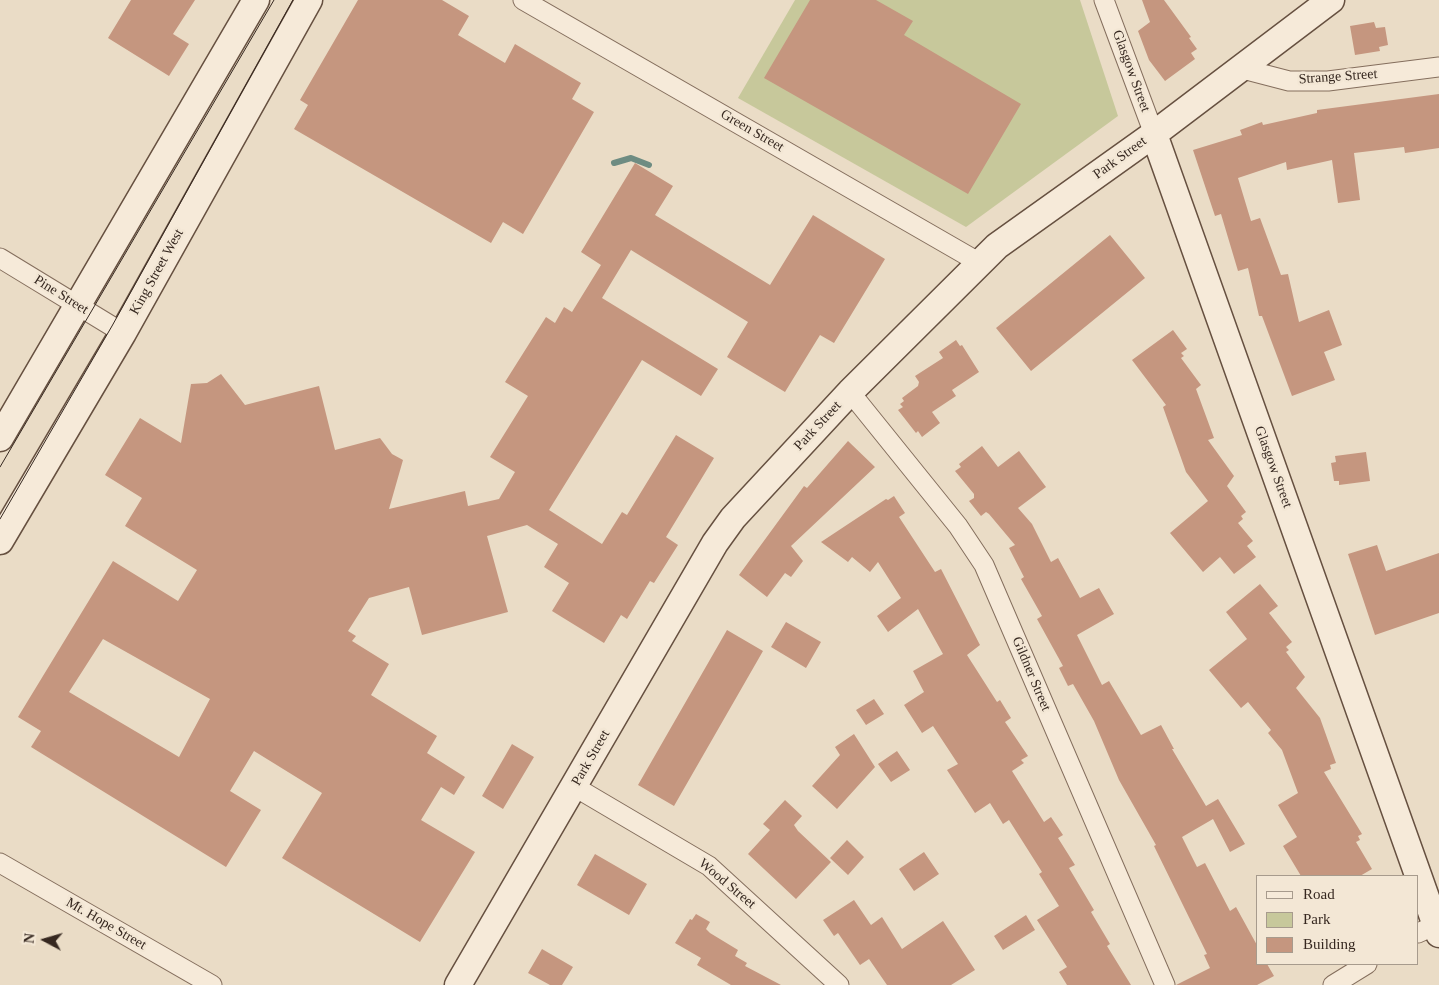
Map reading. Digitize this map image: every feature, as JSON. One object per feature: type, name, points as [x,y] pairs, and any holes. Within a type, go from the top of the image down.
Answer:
[{"type":"street","points":[[0,438],[256,0]]},
{"type":"street","name":"King Street West","points":[[0,542],[122,333],[309,0]]},
{"type":"street","name":"Green Street","points":[[524,0],[980,263]]},
{"type":"street","name":"Glasgow Street","points":[[1104,0],[1154,134],[1412,875]]},
{"type":"street","name":"Park Street","points":[[458,985],[575,787],[715,543],[733,518],[850,392],[998,246],[1154,134],[1331,0]]},
{"type":"street","name":"Strange Street","points":[[1239,68],[1289,81],[1328,81],[1439,67]]},
{"type":"street","name":"Pine Street","points":[[0,258],[122,333]]},
{"type":"street","name":"Gildner Street","points":[[850,392],[958,526],[984,565],[1166,985]]},
{"type":"street","name":"Wood Street","points":[[575,787],[709,866],[838,985]]},
{"type":"street","name":"Mt. Hope Street","points":[[0,864],[212,985]]},
{"type":"street","name":"Glasgow Street","points":[[1419,896],[1431,931]]},
{"type":"street","points":[[1333,985],[1365,965]]},
{"type":"green space","points":[[795,0],[1080,0],[1118,116],[966,227],[738,98]]},
{"type":"building","points":[[131,0],[195,0],[173,34],[189,44],[169,76],[108,38]]},
{"type":"building","points":[[358,0],[442,0],[469,16],[458,35],[505,63],[515,44],[581,83],[572,99],[594,112],[523,234],[503,222],[491,243],[294,129],[308,105],[300,100]]},
{"type":"building","points":[[810,0],[876,0],[913,21],[904,35],[1021,104],[968,194],[764,78]]},
{"type":"building","points":[[1142,0],[1164,0],[1191,37],[1189,38],[1197,49],[1191,53],[1195,59],[1165,81],[1149,60],[1138,31],[1150,22]]},
{"type":"building","points":[[1374,22],[1376,28],[1385,27],[1388,45],[1379,47],[1380,51],[1355,55],[1350,26]]},
{"type":"building","points":[[1439,94],[1439,148],[1405,153],[1404,147],[1354,153],[1360,200],[1338,203],[1332,160],[1287,170],[1286,162],[1238,178],[1251,221],[1260,218],[1281,275],[1288,274],[1299,322],[1329,310],[1342,345],[1324,352],[1335,380],[1292,396],[1262,316],[1259,316],[1248,268],[1238,271],[1221,214],[1215,216],[1193,150],[1242,135],[1240,130],[1262,122],[1263,125],[1317,113],[1317,110]]},
{"type":"building","points":[[635,163],[673,186],[655,215],[770,285],[813,215],[885,259],[834,343],[820,335],[785,392],[727,357],[748,322],[631,250],[602,298],[718,369],[701,396],[642,360],[549,510],[602,544],[622,512],[627,515],[676,435],[714,458],[666,537],[678,545],[654,583],[650,581],[627,619],[621,615],[604,643],[552,611],[569,583],[544,567],[558,544],[527,525],[487,536],[508,612],[422,635],[409,587],[369,598],[348,631],[356,636],[352,641],[389,664],[371,695],[437,736],[427,753],[465,777],[454,795],[441,787],[421,820],[475,852],[420,942],[282,858],[322,793],[254,751],[230,791],[261,810],[226,867],[31,747],[41,731],[18,717],[113,561],[178,601],[197,570],[125,526],[142,498],[105,475],[140,418],[181,443],[191,384],[207,383],[221,374],[245,405],[319,386],[335,450],[380,438],[392,454],[403,460],[389,509],[465,491],[468,506],[499,499],[515,472],[490,457],[528,396],[505,382],[546,317],[555,323],[564,307],[572,312],[601,265],[581,252]],"holes":[[[103,639],[210,699],[179,757],[69,692]]]},
{"type":"building","points":[[1110,235],[1145,278],[1031,371],[996,328]]},
{"type":"building","points":[[1173,330],[1187,349],[1181,353],[1184,356],[1181,358],[1201,385],[1196,389],[1214,438],[1208,440],[1234,476],[1227,486],[1246,512],[1241,516],[1243,519],[1238,523],[1253,541],[1247,546],[1256,557],[1234,574],[1220,557],[1203,572],[1170,533],[1208,501],[1186,472],[1163,407],[1166,405],[1132,360]]},
{"type":"building","points":[[956,340],[960,346],[962,345],[979,372],[952,390],[956,396],[932,412],[940,423],[922,437],[918,431],[916,433],[898,410],[903,407],[900,404],[904,401],[902,398],[918,386],[919,382],[915,376],[943,358],[939,352]]},
{"type":"building","points":[[848,441],[875,467],[791,546],[803,561],[791,577],[785,573],[767,597],[739,575],[804,486],[807,488]]},
{"type":"building","points":[[982,446],[998,467],[1019,451],[1046,487],[1018,508],[1032,524],[1051,562],[1058,558],[1080,598],[1099,588],[1114,614],[1077,635],[1102,685],[1109,681],[1141,735],[1161,725],[1174,749],[1172,749],[1206,806],[1218,799],[1245,844],[1230,852],[1213,819],[1182,837],[1197,867],[1205,863],[1230,911],[1236,907],[1256,943],[1256,965],[1268,965],[1274,976],[1257,985],[1176,985],[1210,968],[1204,955],[1207,954],[1154,846],[1156,845],[1119,780],[1094,721],[1073,684],[1068,686],[1059,668],[1063,666],[1037,619],[1042,616],[1021,579],[1024,577],[1009,548],[1015,545],[989,514],[986,512],[981,516],[969,501],[974,498],[974,494],[955,471],[961,467],[959,464]]},
{"type":"building","points":[[1366,452],[1370,481],[1339,485],[1339,481],[1334,481],[1331,463],[1336,462],[1335,456]]},
{"type":"building","points":[[894,496],[905,513],[899,517],[935,572],[941,569],[980,645],[967,655],[997,702],[1000,700],[1011,718],[1005,722],[1028,756],[1021,760],[1024,763],[1012,771],[1044,822],[1051,817],[1063,835],[1058,838],[1075,865],[1069,868],[1094,910],[1091,912],[1110,944],[1107,946],[1131,985],[1067,985],[1059,972],[1067,967],[1037,920],[1059,906],[1039,874],[1042,872],[1009,820],[1003,824],[990,803],[975,813],[947,770],[958,764],[933,726],[922,733],[904,705],[924,692],[913,671],[943,654],[918,609],[888,632],[877,616],[901,598],[878,562],[870,572],[852,557],[848,562],[821,542],[886,499],[888,500]]},
{"type":"building","points":[[1377,545],[1386,571],[1439,553],[1439,613],[1375,635],[1348,554]]},
{"type":"building","points":[[1260,584],[1278,606],[1269,613],[1292,642],[1286,647],[1289,650],[1286,652],[1305,677],[1296,688],[1320,718],[1336,763],[1330,765],[1331,769],[1324,772],[1362,834],[1358,836],[1360,840],[1356,842],[1372,869],[1362,875],[1300,875],[1283,846],[1297,837],[1278,805],[1298,793],[1282,750],[1268,733],[1271,730],[1248,702],[1241,708],[1209,670],[1247,639],[1226,612]]},
{"type":"building","points":[[786,622],[821,642],[806,668],[771,647]]},
{"type":"building","points":[[727,630],[763,651],[674,806],[638,785]]},
{"type":"building","points":[[874,699],[884,714],[866,725],[856,710]]},
{"type":"building","points":[[854,734],[875,767],[837,809],[812,786],[840,755],[835,747]]},
{"type":"building","points":[[512,744],[534,757],[503,809],[482,796]]},
{"type":"building","points":[[897,751],[910,770],[891,782],[878,764]]},
{"type":"building","points":[[785,800],[802,816],[794,825],[798,831],[831,862],[796,899],[748,854],[770,830],[763,824]]},
{"type":"building","points":[[847,840],[864,857],[848,875],[830,858]]},
{"type":"building","points":[[924,852],[939,874],[914,891],[899,869]]},
{"type":"building","points":[[595,854],[647,884],[629,915],[577,885]]},
{"type":"building","points":[[854,900],[871,925],[882,917],[902,949],[943,921],[975,970],[951,985],[887,985],[869,959],[860,965],[838,933],[834,936],[823,920]]},
{"type":"building","points":[[696,914],[710,922],[706,929],[710,933],[738,950],[735,956],[747,963],[745,966],[781,985],[731,985],[697,965],[701,958],[675,943],[690,919],[692,920]]},
{"type":"building","points":[[1026,915],[1035,930],[1003,950],[994,936]]},
{"type":"building","points":[[542,949],[573,967],[562,985],[550,985],[528,973]]},
{"type":"waterway","points":[[614,163],[631,158],[649,165]]},
{"type":"tram line","points":[[0,467],[274,0]]},
{"type":"tram line","points":[[0,519],[112,326],[293,0]]}]
